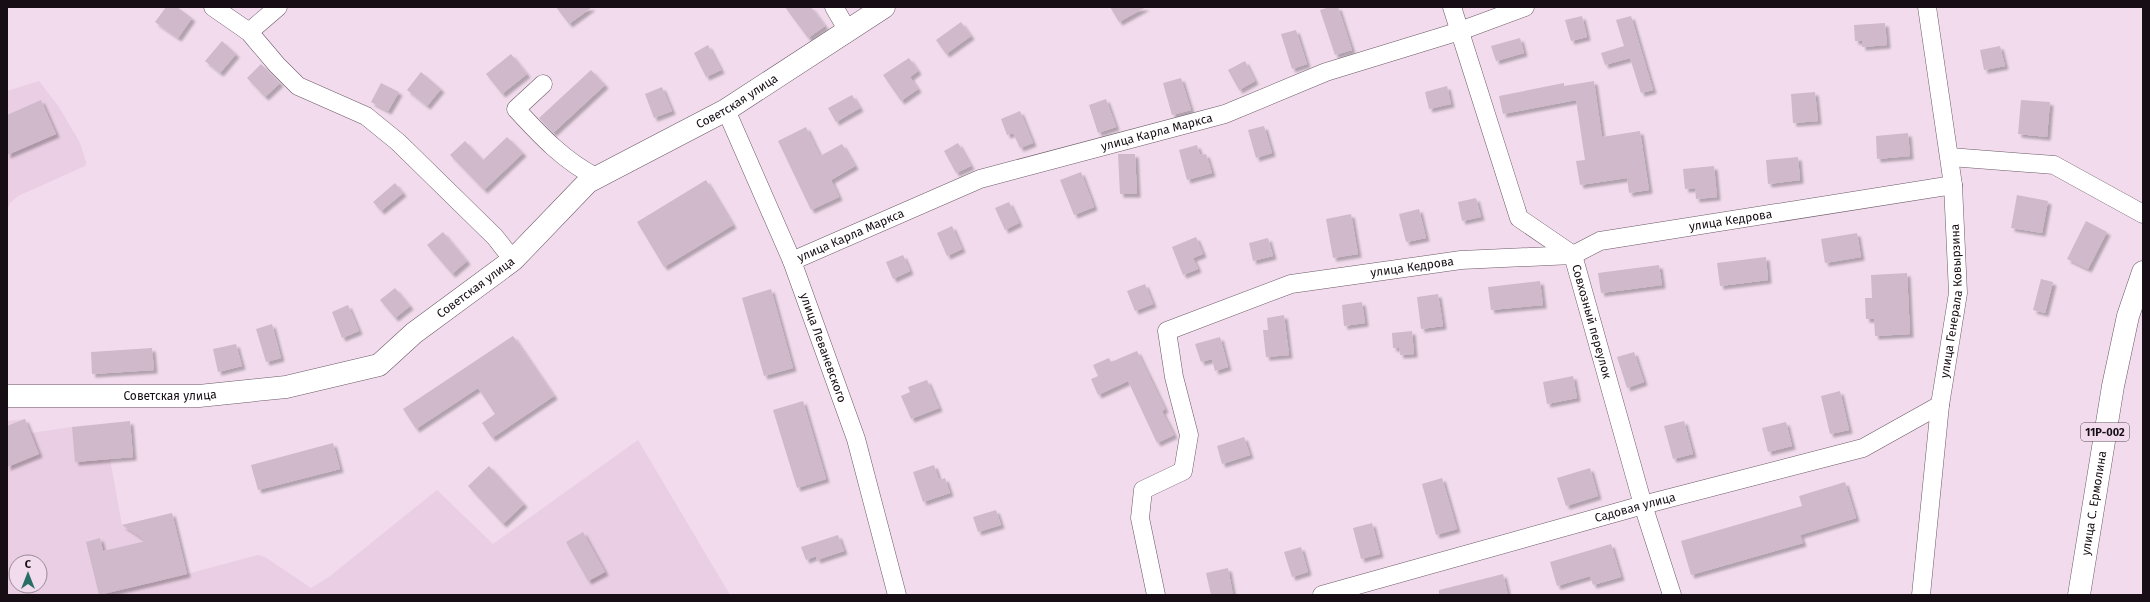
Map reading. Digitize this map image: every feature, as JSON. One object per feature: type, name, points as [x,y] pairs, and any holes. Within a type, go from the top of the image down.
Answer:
[{"type":"street","points":[[213,7],[249,32],[277,66],[298,86],[366,116],[398,142],[495,238],[513,260]]},
{"type":"street","points":[[249,32],[278,7]]},
{"type":"street","points":[[834,7],[848,31]]},
{"type":"street","name":"Советская улица","points":[[7,396],[199,396],[286,387],[379,365],[414,333],[513,260],[588,182],[726,110],[884,7]]},
{"type":"street","name":"Совхозный переулок","points":[[1452,7],[1519,218],[1573,255],[1643,505],[1672,595]]},
{"type":"street","name":"улица Карла Маркса","points":[[792,261],[980,179],[1225,114],[1326,72],[1460,31],[1524,7]]},
{"type":"street","name":"улица Генерала Ковырзина","points":[[1921,595],[1940,405],[1958,293],[1953,185],[1950,157],[1927,7]]},
{"type":"street","points":[[542,84],[516,109],[555,149],[582,171],[596,177]]},
{"type":"street","name":"улица Леваневского","points":[[726,110],[792,261],[856,440],[897,595]]},
{"type":"street","points":[[1950,157],[2054,165],[2143,214]]},
{"type":"street","name":"улица Кедрова","points":[[1156,595],[1140,518],[1143,490],[1183,471],[1189,435],[1174,377],[1167,331],[1291,284],[1461,260],[1573,255],[1600,241],[1953,185]]},
{"type":"street","name":"улица С. Ермолина","points":[[2079,595],[2115,379],[2128,316],[2143,272]]},
{"type":"street","name":"Садовая улица","points":[[1322,595],[1643,505],[1863,448],[1940,405]]},
{"type":"shaded area","points":[[39,81],[59,107],[80,143],[86,162],[85,166],[18,196],[10,203],[7,212],[7,91]]},
{"type":"shaded area","points":[[25,419],[31,433],[72,427],[76,462],[110,459],[122,525],[172,513],[187,574],[258,555],[265,557],[311,588],[329,577],[437,490],[493,544],[638,440],[730,595],[7,595],[7,421]]},
{"type":"building","points":[[166,7],[177,7],[192,18],[178,38],[155,22]]},
{"type":"building","points":[[556,7],[592,7],[569,24]]},
{"type":"building","points":[[785,7],[811,7],[825,26],[808,38]]},
{"type":"building","points":[[1110,7],[1146,7],[1119,22]]},
{"type":"building","points":[[1330,7],[1338,7],[1352,50],[1335,55],[1320,10]]},
{"type":"building","points":[[1582,16],[1587,37],[1571,41],[1565,20]]},
{"type":"building","points":[[1631,16],[1653,90],[1641,93],[1630,58],[1605,65],[1601,53],[1624,46],[1616,20]]},
{"type":"building","points":[[961,22],[971,36],[946,54],[936,40]]},
{"type":"building","points":[[1885,23],[1887,45],[1862,47],[1862,41],[1855,41],[1854,25]]},
{"type":"building","points":[[1296,30],[1307,64],[1292,69],[1281,34]]},
{"type":"building","points":[[1520,38],[1524,53],[1496,61],[1491,46]]},
{"type":"building","points":[[222,41],[236,54],[220,73],[205,61]]},
{"type":"building","points":[[708,45],[721,70],[706,77],[694,53]]},
{"type":"building","points":[[2000,46],[2005,66],[1984,70],[1980,50]]},
{"type":"building","points":[[511,54],[527,74],[502,94],[486,74]]},
{"type":"building","points":[[909,58],[918,71],[910,77],[918,89],[901,101],[883,75]]},
{"type":"building","points":[[1245,61],[1255,81],[1239,90],[1228,70]]},
{"type":"building","points":[[261,64],[280,83],[265,97],[247,78]]},
{"type":"building","points":[[591,70],[605,85],[553,133],[539,118]]},
{"type":"building","points":[[421,72],[441,89],[427,106],[407,90]]},
{"type":"building","points":[[1181,78],[1191,110],[1172,115],[1163,83]]},
{"type":"building","points":[[1594,81],[1602,137],[1640,131],[1649,190],[1629,193],[1627,178],[1580,185],[1576,161],[1585,160],[1576,100],[1503,114],[1499,96],[1564,83],[1564,86]]},
{"type":"building","points":[[381,83],[399,92],[388,111],[371,102]]},
{"type":"building","points":[[1447,86],[1451,104],[1429,109],[1425,92]]},
{"type":"building","points":[[662,87],[672,111],[654,118],[645,94]]},
{"type":"building","points":[[1815,92],[1818,121],[1793,123],[1791,94]]},
{"type":"building","points":[[852,95],[860,108],[836,122],[828,108]]},
{"type":"building","points":[[1106,99],[1116,127],[1098,133],[1089,105]]},
{"type":"building","points":[[41,100],[56,134],[7,155],[7,115]]},
{"type":"building","points":[[2021,100],[2050,102],[2047,137],[2018,134]]},
{"type":"building","points":[[1020,111],[1033,143],[1020,148],[1013,133],[1007,135],[1001,119]]},
{"type":"building","points":[[1264,126],[1272,153],[1256,158],[1248,130]]},
{"type":"building","points":[[806,127],[820,156],[842,144],[855,166],[831,180],[839,197],[811,210],[778,141]]},
{"type":"building","points":[[1908,133],[1910,156],[1877,159],[1876,136]]},
{"type":"building","points":[[507,137],[523,153],[484,190],[450,155],[465,141],[483,160]]},
{"type":"building","points":[[958,143],[971,166],[956,173],[944,151]]},
{"type":"building","points":[[1197,145],[1200,155],[1206,154],[1212,173],[1187,180],[1179,150]]},
{"type":"building","points":[[1118,154],[1135,154],[1137,194],[1120,194]]},
{"type":"building","points":[[1798,157],[1800,180],[1768,184],[1766,160]]},
{"type":"building","points":[[1714,166],[1717,197],[1696,199],[1695,188],[1685,189],[1683,169]]},
{"type":"building","points":[[1081,172],[1094,207],[1074,215],[1060,180]]},
{"type":"building","points":[[706,180],[733,225],[664,267],[637,222]]},
{"type":"building","points":[[395,183],[403,193],[381,211],[373,202]]},
{"type":"building","points":[[2017,195],[2048,201],[2042,233],[2011,228]]},
{"type":"building","points":[[1476,198],[1481,217],[1462,221],[1458,202]]},
{"type":"building","points":[[1009,202],[1019,223],[1005,230],[995,208]]},
{"type":"building","points":[[1419,209],[1426,238],[1406,242],[1399,214]]},
{"type":"building","points":[[1351,214],[1358,254],[1333,258],[1326,219]]},
{"type":"building","points":[[2086,221],[2107,232],[2088,269],[2067,259]]},
{"type":"building","points":[[952,226],[962,249],[947,256],[937,233]]},
{"type":"building","points":[[443,232],[467,261],[452,274],[427,245]]},
{"type":"building","points":[[1857,233],[1861,257],[1825,263],[1821,239]]},
{"type":"building","points":[[1196,237],[1203,254],[1193,258],[1198,269],[1183,275],[1172,247]]},
{"type":"building","points":[[1268,238],[1273,256],[1253,261],[1249,243]]},
{"type":"building","points":[[903,255],[910,271],[893,279],[886,262]]},
{"type":"building","points":[[1766,257],[1768,280],[1720,286],[1717,263]]},
{"type":"building","points":[[1659,265],[1662,285],[1601,293],[1598,273]]},
{"type":"building","points":[[1907,273],[1910,334],[1875,336],[1874,319],[1866,319],[1865,298],[1872,298],[1871,275]]},
{"type":"building","points":[[2041,279],[2053,282],[2045,313],[2033,310]]},
{"type":"building","points":[[1540,281],[1543,305],[1491,310],[1488,287]]},
{"type":"building","points":[[1145,284],[1153,304],[1135,311],[1127,291]]},
{"type":"building","points":[[395,288],[410,306],[395,318],[380,300]]},
{"type":"building","points":[[771,289],[793,368],[764,376],[742,298]]},
{"type":"building","points":[[1438,294],[1443,326],[1421,329],[1417,297]]},
{"type":"building","points":[[1362,302],[1365,323],[1344,326],[1342,305]]},
{"type":"building","points":[[348,305],[359,331],[342,338],[332,312]]},
{"type":"building","points":[[1284,315],[1289,355],[1266,357],[1263,330],[1268,330],[1267,318]]},
{"type":"building","points":[[272,324],[281,358],[266,362],[256,329]]},
{"type":"building","points":[[1412,331],[1414,354],[1400,355],[1399,348],[1393,348],[1392,333]]},
{"type":"building","points":[[513,336],[554,396],[492,438],[482,423],[495,414],[478,388],[416,429],[403,409]]},
{"type":"building","points":[[1220,337],[1228,367],[1215,371],[1212,359],[1201,362],[1195,344]]},
{"type":"building","points":[[236,344],[242,366],[218,372],[213,349]]},
{"type":"building","points":[[152,348],[154,370],[92,374],[91,352]]},
{"type":"building","points":[[1137,351],[1165,409],[1162,411],[1174,435],[1157,443],[1128,381],[1098,395],[1091,379],[1098,376],[1093,365],[1109,358],[1111,362]]},
{"type":"building","points":[[1634,352],[1644,382],[1627,388],[1617,357]]},
{"type":"building","points":[[1573,376],[1577,398],[1547,404],[1543,382]]},
{"type":"building","points":[[927,380],[939,408],[911,419],[901,396],[910,392],[908,387]]},
{"type":"building","points":[[1840,391],[1849,430],[1830,434],[1821,396]]},
{"type":"building","points":[[803,401],[826,479],[797,488],[773,410]]},
{"type":"building","points":[[25,419],[39,454],[7,467],[7,426]]},
{"type":"building","points":[[130,421],[133,457],[75,462],[72,427]]},
{"type":"building","points":[[1684,421],[1693,454],[1673,459],[1664,426]]},
{"type":"building","points":[[1786,422],[1792,446],[1768,452],[1762,428]]},
{"type":"building","points":[[1244,437],[1250,455],[1222,464],[1217,446]]},
{"type":"building","points":[[333,443],[340,469],[258,490],[251,465]]},
{"type":"building","points":[[934,465],[939,480],[945,478],[950,493],[923,502],[913,472]]},
{"type":"building","points":[[489,466],[524,504],[503,524],[468,486]]},
{"type":"building","points":[[1590,468],[1598,496],[1566,506],[1557,478]]},
{"type":"building","points":[[1442,478],[1457,529],[1436,535],[1422,484]]},
{"type":"building","points":[[1845,482],[1856,518],[1800,535],[1803,543],[1691,575],[1681,541],[1802,506],[1799,496]]},
{"type":"building","points":[[996,510],[1001,525],[978,532],[973,517]]},
{"type":"building","points":[[172,513],[187,574],[99,595],[86,542],[100,538],[103,551],[146,541],[122,525]]},
{"type":"building","points":[[1372,523],[1380,554],[1361,559],[1353,528]]},
{"type":"building","points":[[583,532],[605,572],[588,581],[566,542]]},
{"type":"building","points":[[838,535],[844,551],[817,560],[816,556],[806,560],[801,547]]},
{"type":"building","points":[[1611,544],[1621,577],[1593,585],[1590,576],[1557,586],[1550,562]]},
{"type":"building","points":[[1301,547],[1308,572],[1292,577],[1284,552]]},
{"type":"building","points":[[1228,568],[1233,595],[1211,595],[1206,573]]},
{"type":"building","points":[[1503,574],[1508,595],[1439,595],[1439,590]]}]
